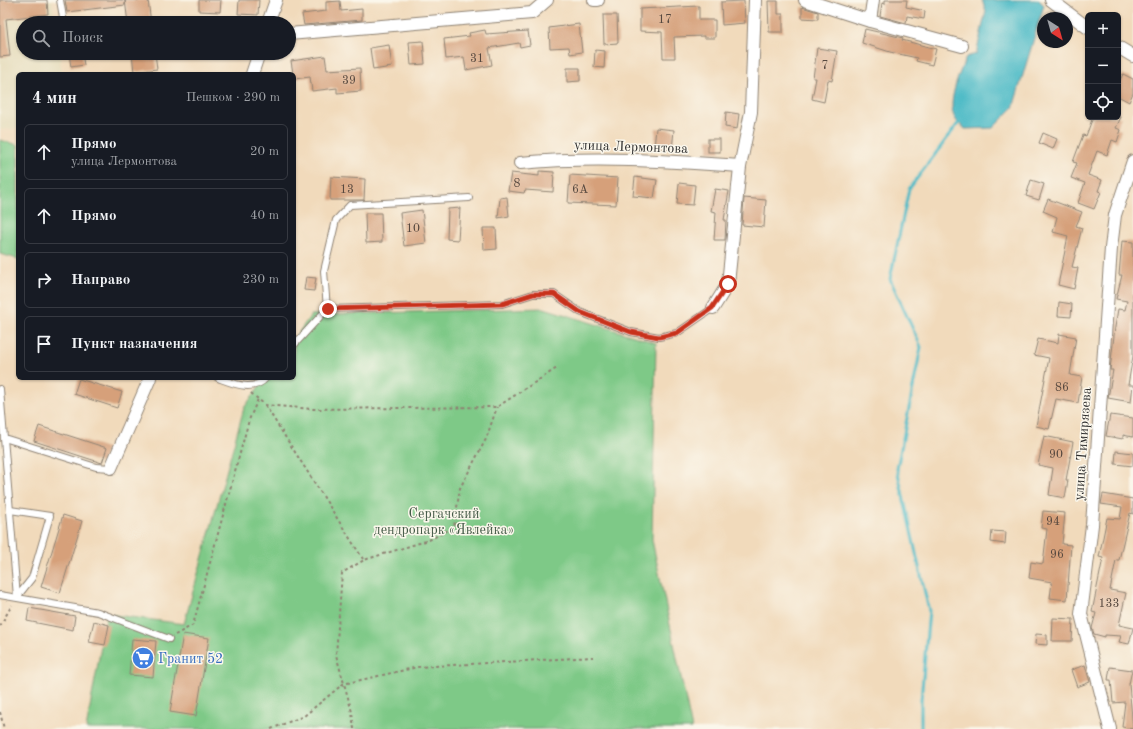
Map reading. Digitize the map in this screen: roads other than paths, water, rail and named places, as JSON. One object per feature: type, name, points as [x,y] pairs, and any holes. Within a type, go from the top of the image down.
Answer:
[{"type":"street","points":[[270,16],[276,0]]},
{"type":"street","points":[[296,33],[532,13],[547,0]]},
{"type":"street","points":[[712,308],[728,284],[740,166],[750,112],[755,0]]},
{"type":"street","points":[[805,0],[870,21],[962,46]]},
{"type":"street","points":[[870,21],[873,0]]},
{"type":"street","points":[[1051,0],[1085,26]]},
{"type":"street","points":[[1120,48],[1133,56]]},
{"type":"street","points":[[253,72],[257,60]]},
{"type":"street","name":"улица Лермонтова","points":[[520,163],[560,159],[640,160],[740,166]]},
{"type":"street","name":"улица Тимирязева","points":[[1110,729],[1081,614],[1092,518],[1111,248],[1115,215],[1133,161]]},
{"type":"street","points":[[111,468],[149,380]]},
{"type":"lane","points":[[60,0],[63,16]]},
{"type":"lane","points":[[328,309],[324,271],[336,220],[350,205],[469,198]]},
{"type":"lane","points":[[296,343],[328,309],[502,304],[533,294],[554,294],[580,312],[631,332],[659,337],[677,333],[712,308]]},
{"type":"lane","points":[[224,380],[244,387],[263,382],[264,380]]},
{"type":"lane","points":[[0,389],[17,597]]},
{"type":"lane","points":[[4,438],[96,468],[111,468]]},
{"type":"lane","points":[[10,510],[50,516],[32,578],[17,597]]},
{"type":"lane","points":[[0,595],[98,612],[169,638]]},
{"type":"water","points":[[982,0],[1039,0],[1044,5],[1042,12],[1037,12],[1037,28],[1013,108],[993,128],[965,129],[957,121],[953,114],[953,97],[957,80],[966,57],[976,54],[986,11]]},
{"type":"waterway","points":[[921,729],[921,700],[929,611],[897,469],[921,347],[890,279],[909,189],[960,121]]},
{"type":"place","name":"Гранит 52","points":[[143,658]]},
{"type":"park label","name":"Сергачский дендропарк «Явлейка»","points":[[444,522]]}]
